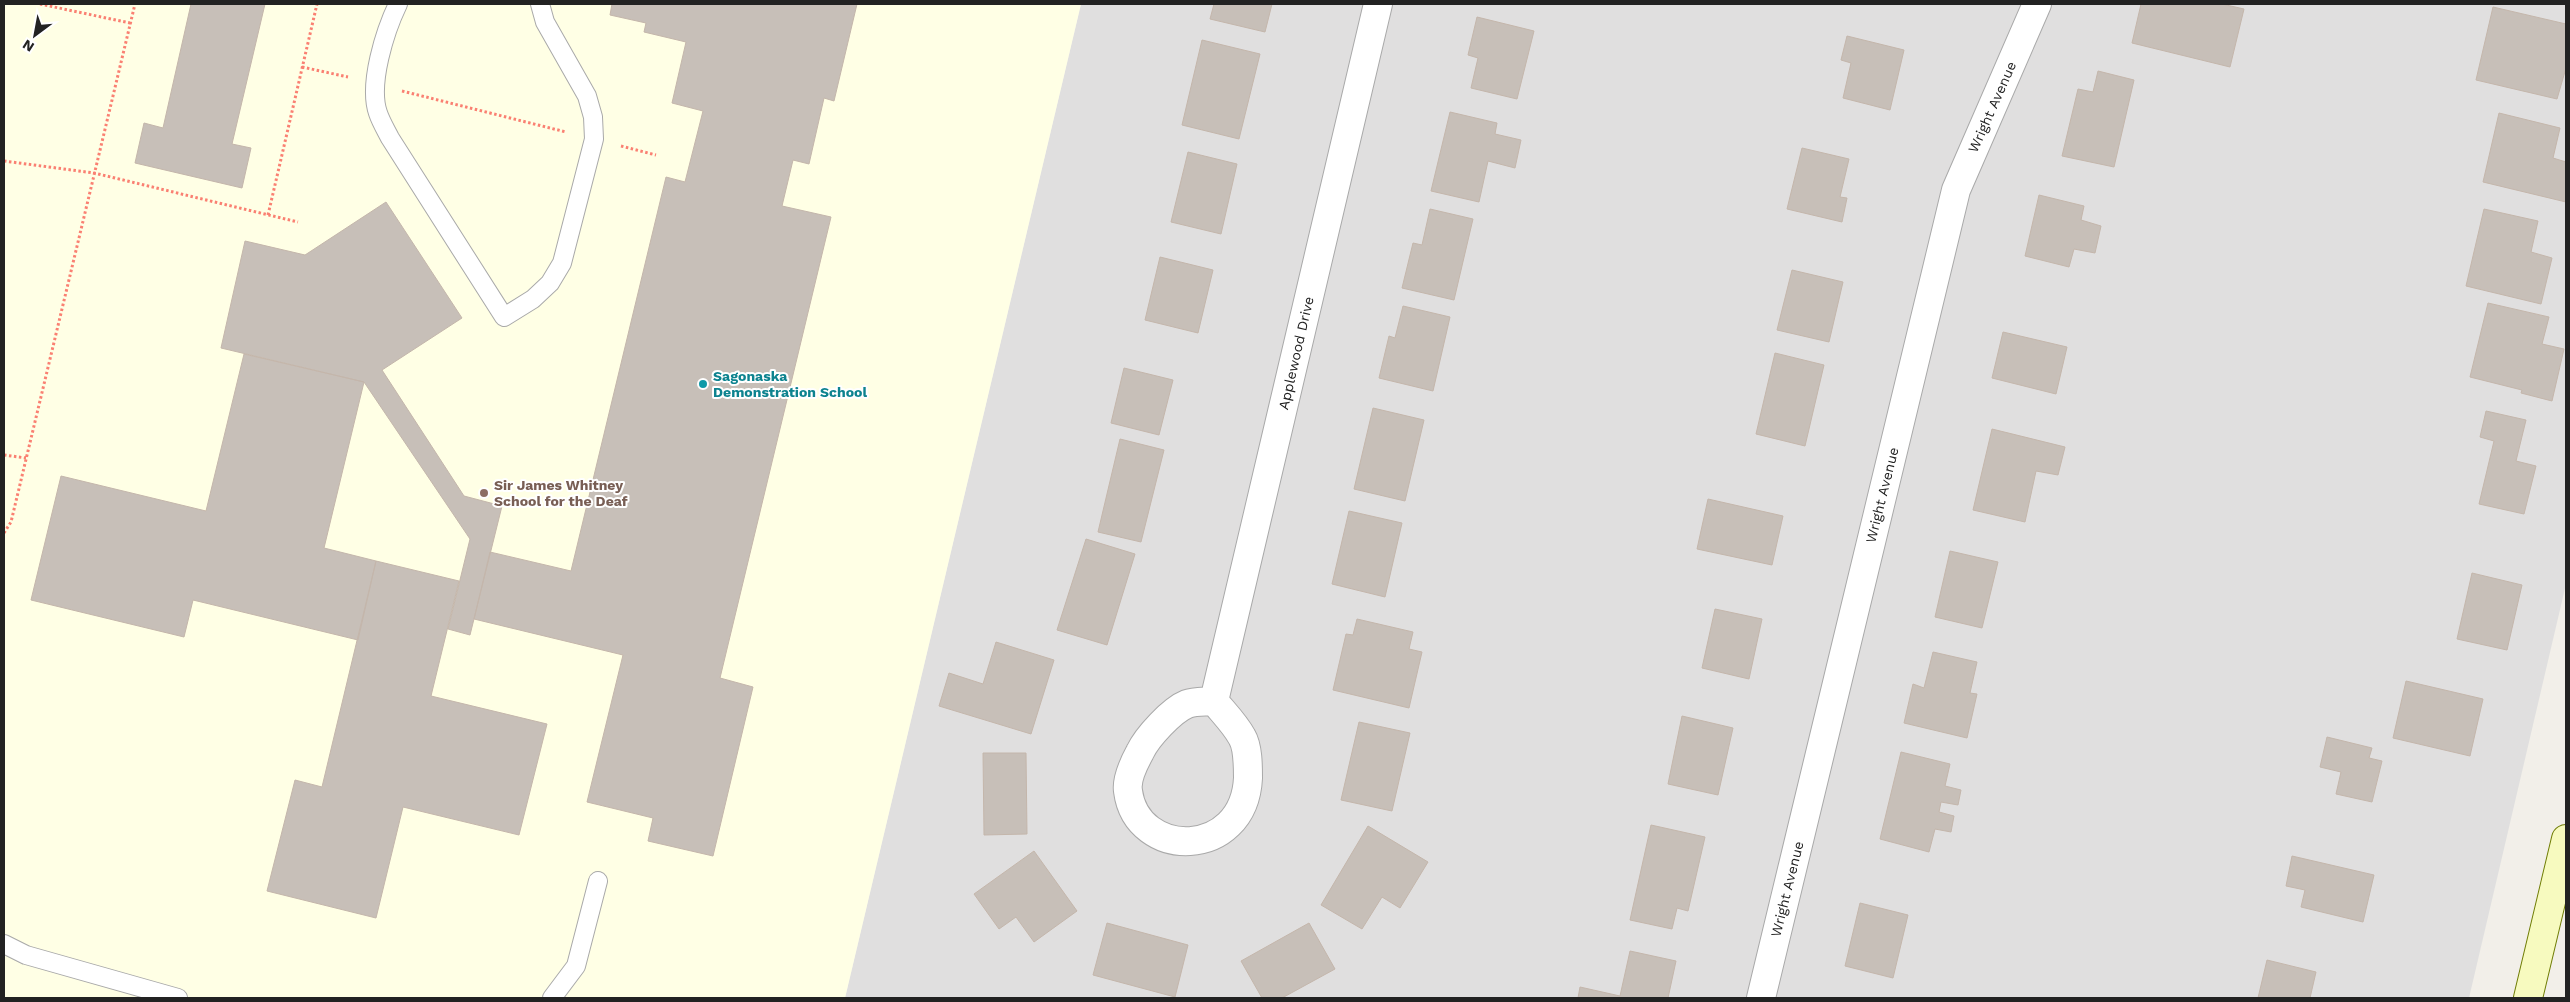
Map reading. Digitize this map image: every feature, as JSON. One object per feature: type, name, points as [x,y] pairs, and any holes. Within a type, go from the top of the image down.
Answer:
[{"type":"street","name":"Applewood Drive","points":[[1214,701],[1378,4]]},
{"type":"street","name":"Wright Avenue","points":[[1761,998],[1956,190],[2037,4]]},
{"type":"street","points":[[1214,701],[1243,738],[1248,767],[1247,795],[1236,819],[1216,835],[1191,842],[1165,839],[1136,818],[1127,790],[1132,768],[1143,745],[1164,722],[1187,704],[1214,701]]},
{"type":"street","points":[[2528,998],[2566,839]]},
{"type":"lane","points":[[398,4],[390,22],[375,84],[378,112],[390,138],[504,317],[533,299],[550,283],[562,263],[594,139],[593,118],[586,96],[546,22],[540,4]]},
{"type":"lane","points":[[552,998],[576,966],[598,881]]},
{"type":"lane","points":[[4,944],[26,955],[178,998]]},
{"type":"path","points":[[40,4],[130,23]]},
{"type":"path","points":[[4,533],[10,522],[26,458],[135,4]]},
{"type":"path","points":[[268,214],[317,4]]},
{"type":"path","points":[[302,66],[656,155]]},
{"type":"path","points":[[4,161],[94,172],[298,222]]},
{"type":"path","points":[[4,455],[26,458]]},
{"type":"shaded area","name":"Sir James Whitney School for the Deaf","points":[[4,4],[1081,4],[845,998],[4,998]]},
{"type":"shaded area","points":[[1081,4],[2566,4],[2566,584],[2469,998],[845,998]]},
{"type":"building","points":[[191,4],[265,4],[232,144],[251,148],[242,188],[135,163],[144,123],[163,128]]},
{"type":"building","name":"Sagonaska Demonstration School","points":[[612,4],[857,4],[834,101],[824,98],[809,164],[793,160],[782,206],[831,217],[720,678],[753,687],[713,856],[648,841],[653,818],[587,802],[623,655],[474,619],[490,552],[571,571],[666,177],[685,182],[703,111],[672,103],[686,42],[644,32],[646,23],[610,15]]},
{"type":"building","points":[[1214,4],[1272,4],[1265,32],[1210,19]]},
{"type":"building","points":[[2141,4],[2222,4],[2244,9],[2230,67],[2132,43]]},
{"type":"building","points":[[2493,7],[2566,24],[2566,68],[2557,99],[2476,80]]},
{"type":"building","points":[[1477,17],[1534,31],[1517,99],[1471,88],[1478,58],[1468,55]]},
{"type":"building","points":[[1847,36],[1904,50],[1890,110],[1843,98],[1851,63],[1841,60]]},
{"type":"building","points":[[1202,40],[1260,54],[1239,139],[1182,125]]},
{"type":"building","points":[[2098,71],[2134,80],[2114,167],[2062,156],[2078,89],[2093,92]]},
{"type":"building","points":[[1450,112],[1497,123],[1495,134],[1521,140],[1515,168],[1488,161],[1479,202],[1431,191]]},
{"type":"building","points":[[2499,113],[2560,128],[2553,158],[2566,162],[2566,202],[2483,182]]},
{"type":"building","points":[[1802,148],[1849,159],[1840,197],[1847,198],[1842,222],[1787,209]]},
{"type":"building","points":[[1188,152],[1237,164],[1221,234],[1171,222]]},
{"type":"building","points":[[2039,195],[2084,206],[2081,220],[2101,226],[2095,253],[2074,249],[2069,267],[2025,256]]},
{"type":"building","points":[[386,202],[462,318],[382,370],[464,496],[502,506],[470,635],[448,629],[470,539],[364,382],[221,348],[245,241],[305,255]]},
{"type":"building","points":[[1430,209],[1473,219],[1454,300],[1402,288],[1413,243],[1422,245]]},
{"type":"building","points":[[2484,209],[2538,221],[2531,252],[2552,258],[2541,304],[2466,286]]},
{"type":"building","points":[[1160,257],[1213,270],[1198,333],[1145,320]]},
{"type":"building","points":[[1792,270],[1843,282],[1829,342],[1777,330]]},
{"type":"building","points":[[2488,303],[2549,317],[2542,344],[2564,349],[2552,401],[2521,393],[2522,390],[2470,377]]},
{"type":"building","points":[[1403,306],[1450,317],[1433,391],[1379,378],[1389,336],[1395,338]]},
{"type":"building","points":[[2003,332],[2067,347],[2056,394],[1992,378]]},
{"type":"building","points":[[1775,353],[1824,365],[1805,446],[1756,434]]},
{"type":"building","points":[[244,354],[364,382],[324,548],[376,561],[358,640],[193,600],[184,637],[31,600],[61,476],[206,511]]},
{"type":"building","points":[[1124,368],[1173,380],[1159,435],[1111,423]]},
{"type":"building","points":[[1373,408],[1424,420],[1405,501],[1354,489]]},
{"type":"building","points":[[2486,411],[2526,420],[2516,461],[2536,466],[2524,514],[2479,504],[2494,441],[2480,437]]},
{"type":"building","points":[[1992,429],[2065,447],[2058,475],[2036,471],[2025,522],[1973,510]]},
{"type":"building","points":[[1120,439],[1164,450],[1141,542],[1098,532]]},
{"type":"building","points":[[1708,499],[1783,516],[1772,565],[1697,549]]},
{"type":"building","points":[[1349,511],[1402,523],[1385,597],[1332,584]]},
{"type":"building","points":[[1086,539],[1135,554],[1107,645],[1057,630]]},
{"type":"building","points":[[1950,551],[1998,562],[1982,628],[1935,617]]},
{"type":"building","points":[[376,561],[459,581],[431,696],[547,724],[519,835],[403,807],[376,918],[267,891],[295,780],[322,787]]},
{"type":"building","points":[[2472,573],[2522,585],[2507,650],[2457,639]]},
{"type":"building","points":[[1715,609],[1762,619],[1749,679],[1702,668]]},
{"type":"building","points":[[1357,619],[1413,632],[1409,649],[1422,652],[1409,708],[1333,690],[1346,634],[1353,635]]},
{"type":"building","points":[[996,642],[1054,660],[1031,734],[939,706],[949,673],[983,684]]},
{"type":"building","points":[[1933,652],[1977,662],[1970,693],[1977,694],[1967,738],[1904,723],[1913,684],[1924,688]]},
{"type":"building","points":[[2406,681],[2483,699],[2470,756],[2393,738]]},
{"type":"building","points":[[1682,716],[1733,728],[1718,795],[1668,784]]},
{"type":"building","points":[[1359,722],[1410,733],[1392,811],[1341,800]]},
{"type":"building","points":[[2327,737],[2372,748],[2369,758],[2382,761],[2372,802],[2336,794],[2341,772],[2320,767]]},
{"type":"building","points":[[1901,752],[1950,764],[1945,786],[1961,790],[1958,805],[1941,802],[1939,812],[1954,816],[1951,832],[1935,829],[1929,852],[1880,839]]},
{"type":"building","points":[[983,753],[1026,753],[1027,834],[984,835]]},
{"type":"building","points":[[1651,825],[1705,837],[1688,911],[1677,908],[1672,929],[1630,920]]},
{"type":"building","points":[[1368,826],[1428,862],[1400,908],[1382,897],[1362,929],[1321,905]]},
{"type":"building","points":[[1034,851],[1077,911],[1034,942],[1016,917],[999,929],[974,894]]},
{"type":"building","points":[[2292,856],[2374,875],[2363,922],[2301,907],[2305,890],[2286,886]]},
{"type":"building","points":[[1860,903],[1908,915],[1893,978],[1845,966]]},
{"type":"building","points":[[1107,923],[1188,945],[1175,997],[1093,975]]},
{"type":"building","points":[[1309,923],[1335,969],[1282,998],[1262,998],[1241,961]]},
{"type":"building","points":[[1630,951],[1676,961],[1668,998],[1578,998],[1580,987],[1620,996]]},
{"type":"building","points":[[2267,960],[2316,972],[2310,998],[2258,998]]},
{"type":"place","name":"Sagonaska Demonstration School","points":[[703,384]]},
{"type":"place","name":"Sir James Whitney School for the Deaf","points":[[484,493]]}]
